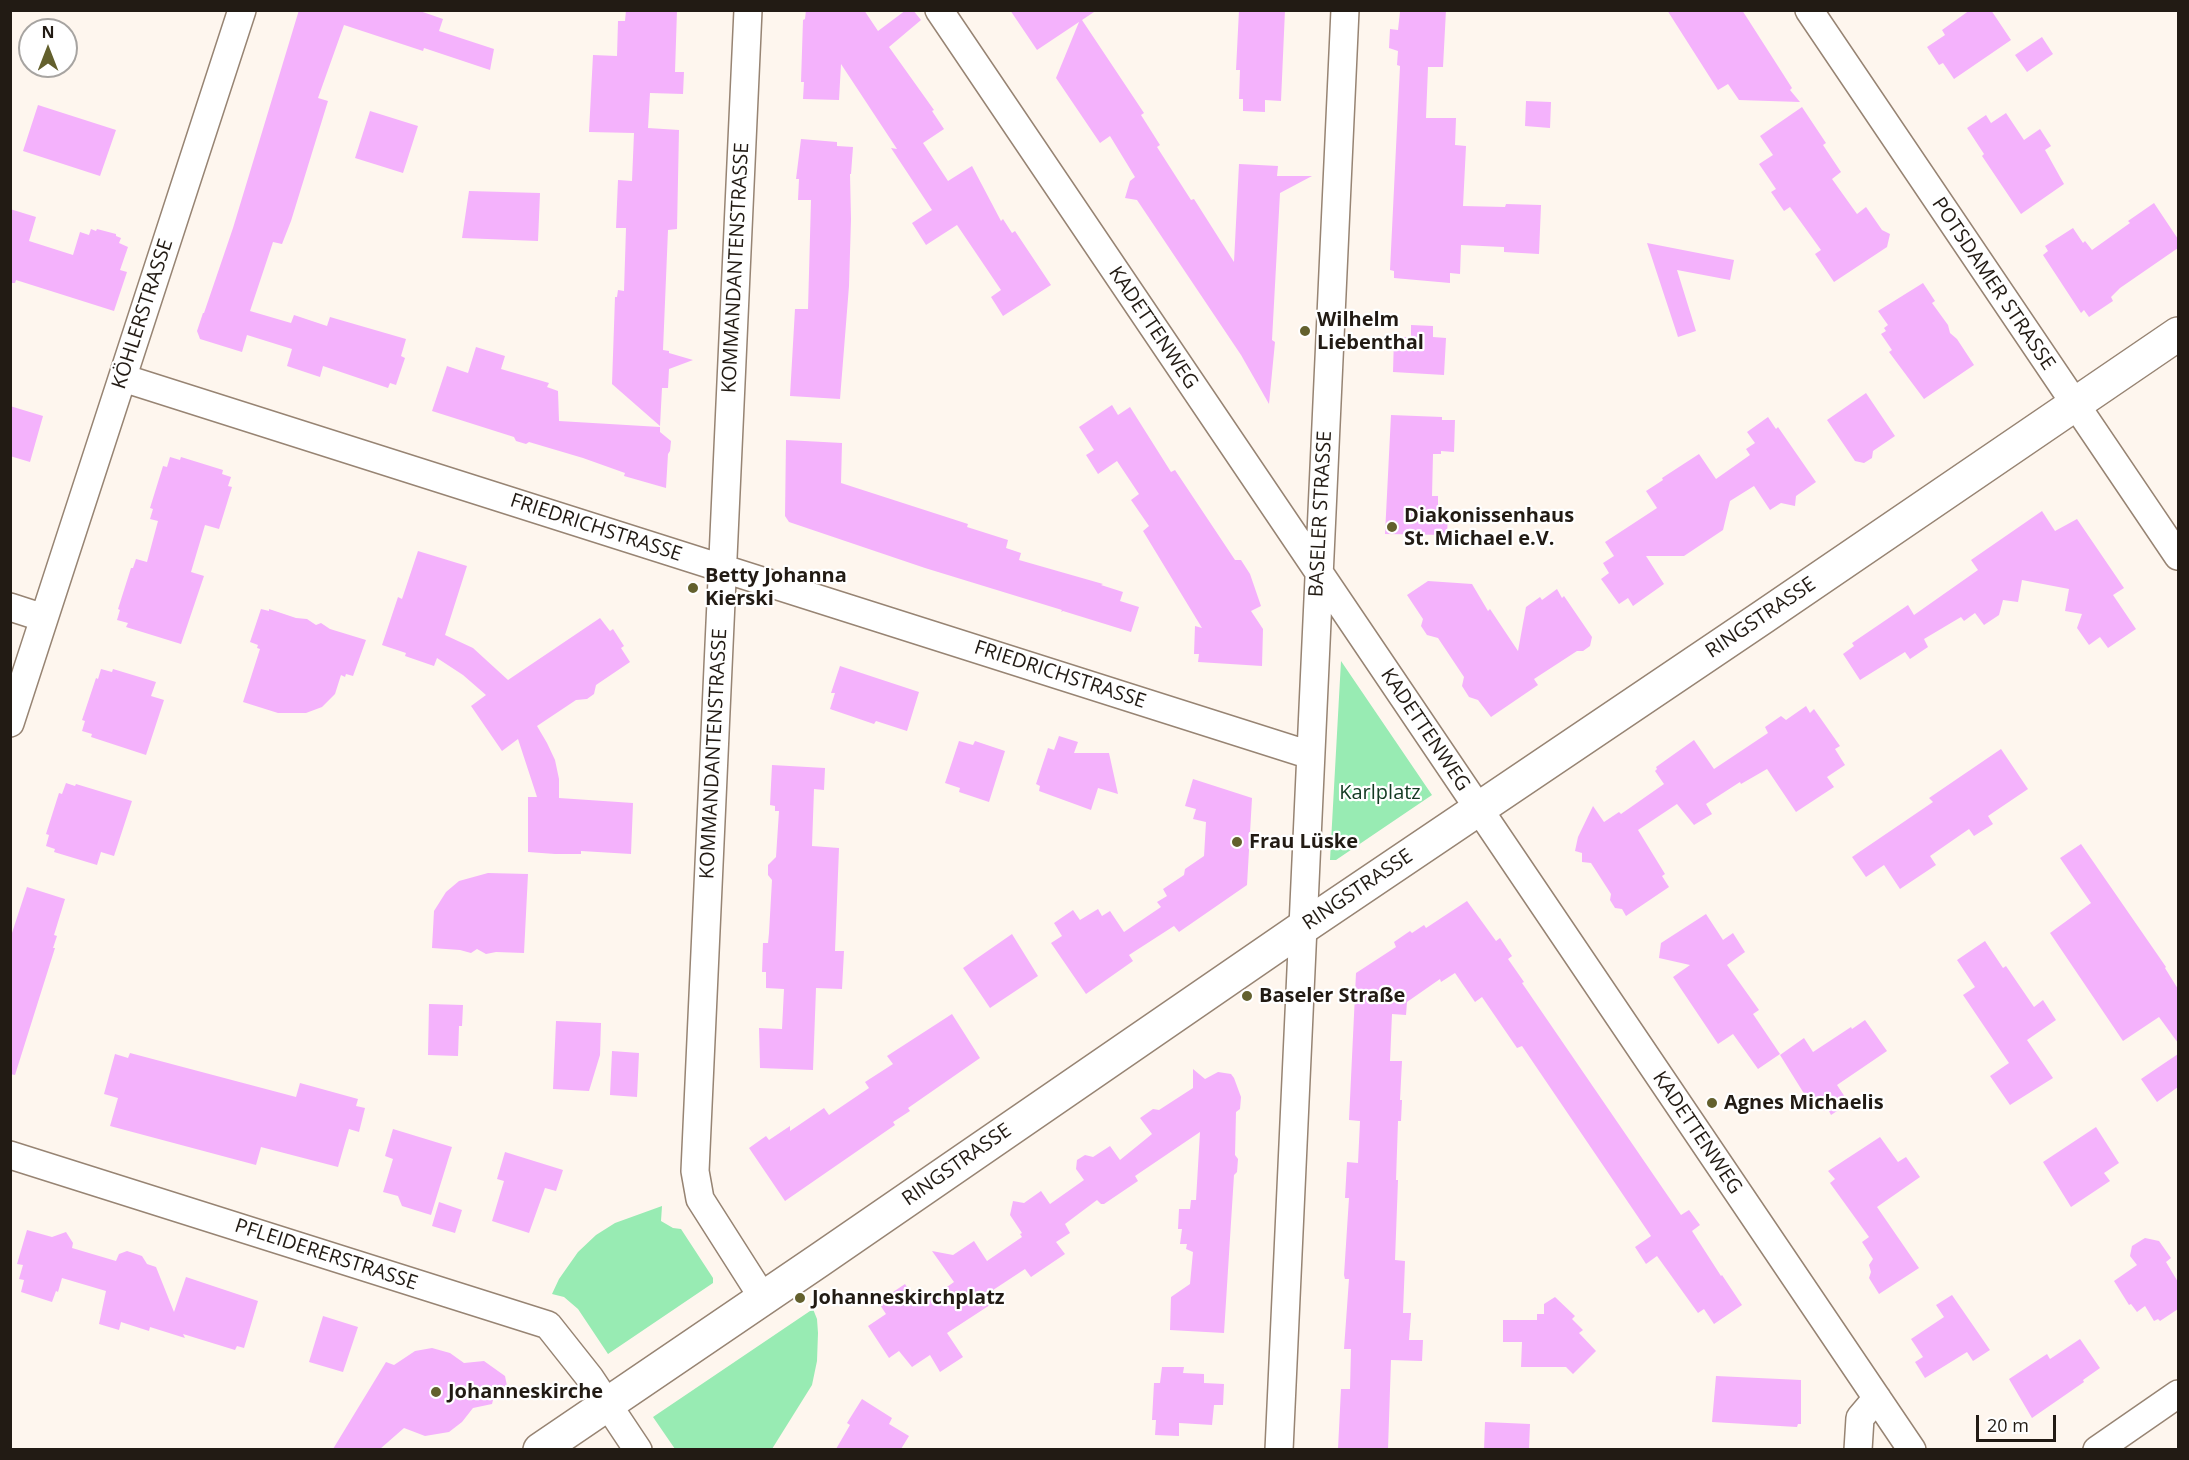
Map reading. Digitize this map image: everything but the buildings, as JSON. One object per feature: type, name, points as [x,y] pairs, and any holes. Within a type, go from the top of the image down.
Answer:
[{"type":"street","name":"KÖHLERSTRASSE","points":[[10,723],[242,10]]},
{"type":"street","name":"KOMMANDANTENSTRASSE","points":[[748,10],[695,1172],[699,1198],[764,1298]]},
{"type":"street","name":"KADETTENWEG","points":[[939,10],[1912,1449]]},
{"type":"street","name":"BASELER STRASSE","points":[[1279,1449],[1318,572],[1346,10]]},
{"type":"street","name":"POTSDAMER STRASSE","points":[[1809,10],[2178,556]]},
{"type":"street","name":"RINGSTRASSE","points":[[540,1449],[1302,928],[2178,334]]},
{"type":"street","name":"FRIEDRICHSTRASSE","points":[[123,378],[1310,755]]},
{"type":"street","points":[[10,607],[44,618]]},
{"type":"street","name":"PFLEIDERERSTRASSE","points":[[10,1155],[548,1325],[607,1403]]},
{"type":"street","points":[[2097,1449],[2178,1394]]},
{"type":"street","points":[[1858,1449],[1860,1418],[1877,1398]]},
{"type":"street","points":[[607,1403],[638,1449]]},
{"type":"green space","name":"Karlplatz","points":[[1341,661],[1432,795],[1336,860],[1330,860]]},
{"type":"green space","points":[[662,1206],[661,1221],[673,1228],[681,1229],[713,1278],[713,1283],[608,1354],[578,1309],[564,1297],[552,1294],[559,1279],[578,1252],[596,1235],[615,1223]]},
{"type":"green space","points":[[813,1309],[817,1319],[818,1333],[817,1361],[812,1385],[772,1449],[675,1449],[653,1417]]},
{"type":"place","name":"Wilhelm Liebenthal","points":[[1305,331]]},
{"type":"place","name":"Diakonissenhaus St. Michael e.V.","points":[[1392,527]]},
{"type":"place","name":"Betty Johanna Kierski","points":[[693,588]]},
{"type":"place","name":"Frau Lüske","points":[[1237,842]]},
{"type":"place","name":"Baseler Straße","points":[[1247,996]]},
{"type":"place","name":"Agnes Michaelis","points":[[1712,1103]]},
{"type":"place","name":"Johanneskirchplatz","points":[[800,1298]]},
{"type":"place","name":"Johanneskirche","points":[[436,1392]]}]
